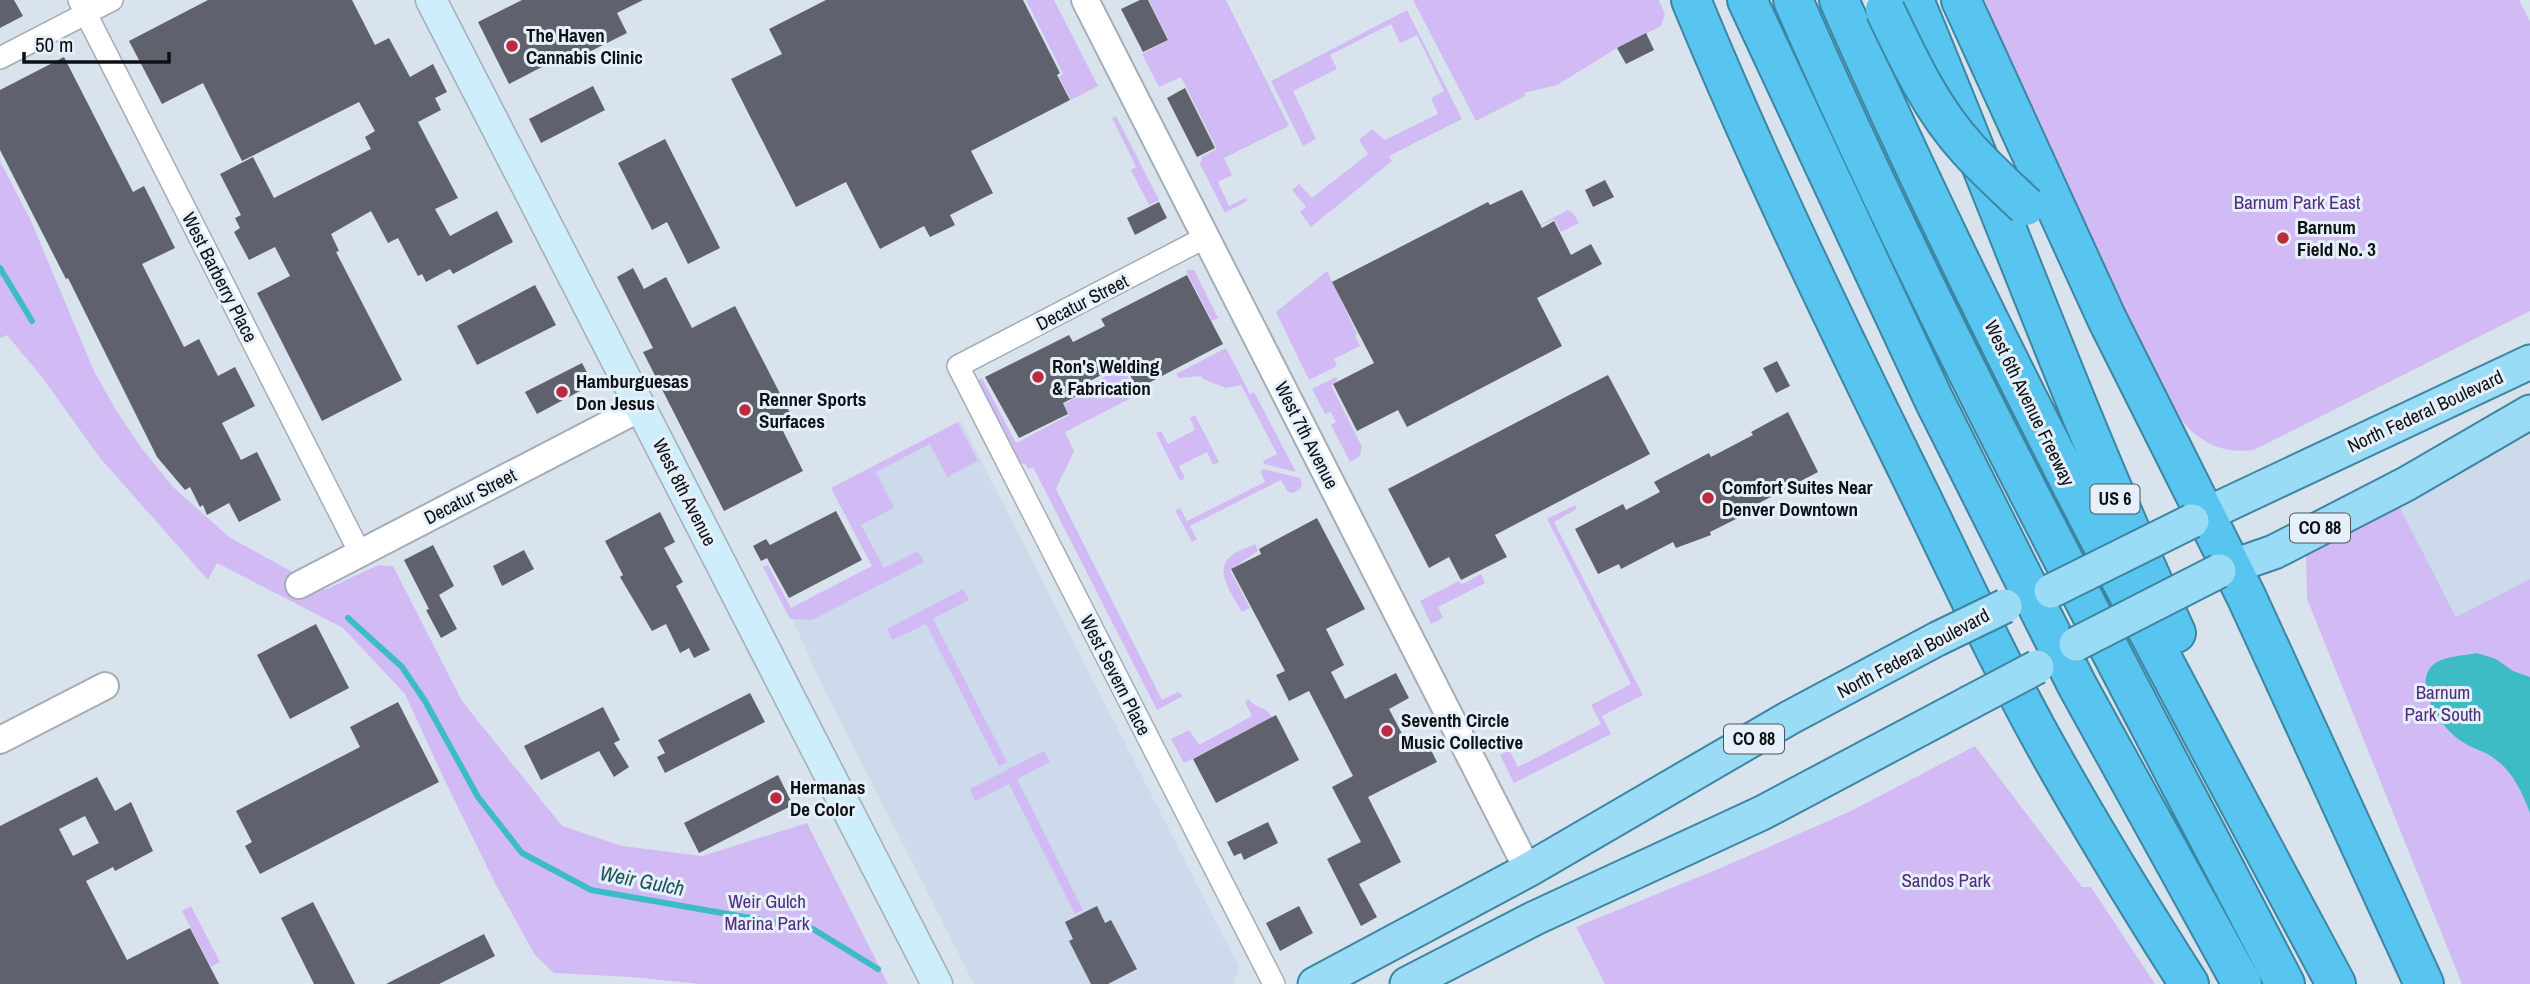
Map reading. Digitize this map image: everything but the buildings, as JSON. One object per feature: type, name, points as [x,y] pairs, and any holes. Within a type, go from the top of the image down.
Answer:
[{"type":"highway","points":[[1691,0],[1735,107],[1997,652],[2106,853],[2189,984]]},
{"type":"highway","points":[[1747,0],[1934,400],[2061,653],[2242,984]]},
{"type":"highway","name":"West 6th Avenue Freeway","points":[[1793,0],[1884,201],[1966,367],[2285,984]]},
{"type":"highway","name":"West 6th Avenue Freeway","points":[[1839,0],[1990,322],[2094,531],[2336,984]]},
{"type":"highway","points":[[1961,0],[2199,518],[2424,984]]},
{"type":"highway","points":[[1970,0],[2030,148]]},
{"type":"highway","points":[[1893,3],[1922,84],[1951,128],[1967,148],[2050,231],[2107,318]]},
{"type":"highway","name":"US 6","points":[[1893,3],[2125,521],[2347,984]]},
{"type":"main road","name":"West 8th Avenue","points":[[432,0],[937,984]]},
{"type":"main road","name":"North Federal Boulevard","points":[[1315,984],[1528,870],[1789,718],[1997,608],[2025,580],[2050,591],[2530,362]]},
{"type":"main road","name":"CO 88","points":[[1407,984],[1515,928],[1762,813],[2061,653],[2225,569],[2274,552],[2382,496],[2530,412]]},
{"type":"main road","points":[[1515,928],[1528,870]]},
{"type":"street","points":[[0,58],[83,7],[112,0]]},
{"type":"street","name":"West 7th Avenue","points":[[1086,0],[1528,870]]},
{"type":"street","name":"West Barberry Place","points":[[83,7],[360,553]]},
{"type":"street","name":"Decatur Street","points":[[958,366],[1206,237]]},
{"type":"street","name":"West Severn Place","points":[[958,366],[1274,984]]},
{"type":"street","name":"Decatur Street","points":[[299,585],[642,407]]},
{"type":"street","points":[[0,740],[105,686]]},
{"type":"shaded area","points":[[961,421],[1239,967],[1234,984],[974,984],[820,681],[788,609],[872,566],[831,488]]},
{"type":"shaded area","points":[[2530,435],[2530,579],[2456,617],[2399,506]]},
{"type":"green space","points":[[1026,0],[1054,0],[1098,86],[1071,100],[1059,77],[1063,74]]},
{"type":"green space","points":[[1149,0],[1226,0],[1289,126],[1224,158],[1232,175],[1218,182],[1229,206],[1246,198],[1247,201],[1225,213],[1199,162],[1202,161],[1201,157],[1217,149],[1181,77],[1159,87],[1142,54],[1169,40]]},
{"type":"green space","points":[[1413,0],[1659,0],[1665,14],[1661,26],[1617,48],[1557,85],[1524,93],[1525,96],[1476,121]]},
{"type":"green space","name":"Barnum Park East","points":[[1985,0],[2519,0],[2530,22],[2530,311],[2254,450],[2231,450],[2212,445],[2195,434],[2179,418],[2050,167]]},
{"type":"green space","points":[[1407,10],[1462,119],[1389,156],[1392,161],[1311,227],[1300,212],[1306,207],[1292,190],[1299,184],[1312,198],[1368,154],[1359,140],[1372,129],[1385,140],[1438,114],[1431,98],[1444,91],[1417,35],[1400,43],[1391,24],[1330,55],[1337,69],[1293,91],[1316,139],[1303,146],[1271,81]]},
{"type":"green space","points":[[1116,116],[1159,200],[1149,205],[1131,170],[1136,167],[1112,118]]},
{"type":"green space","name":"Weir Gulch Marina Park","points":[[0,161],[31,221],[94,371],[140,446],[173,487],[229,537],[325,590],[378,565],[393,566],[462,701],[562,826],[622,846],[702,856],[807,823],[888,984],[700,984],[554,973],[535,955],[496,885],[405,694],[343,628],[217,563],[208,580],[100,458],[42,377],[7,335],[0,338]]},
{"type":"green space","points":[[1568,210],[1579,223],[1561,232],[1554,219],[1513,239]]},
{"type":"green space","points":[[1194,270],[1218,318],[1212,321],[1186,271]]},
{"type":"green space","points":[[1327,271],[1360,346],[1334,359],[1337,366],[1309,380],[1276,312]]},
{"type":"green space","points":[[1226,348],[1250,394],[1254,392],[1296,472],[1264,464],[1263,461],[1277,454],[1241,385],[1226,388],[1201,376],[1179,378],[1176,374]]},
{"type":"green space","points":[[1123,367],[1137,395],[1065,432],[1074,451],[1056,489],[1162,700],[1178,692],[1183,696],[1157,710],[1033,467],[1028,469],[1026,465],[1015,460],[975,382],[982,378],[1016,443],[1069,415],[1064,404],[1097,387],[1095,382]]},
{"type":"green space","points":[[1336,377],[1338,380],[1331,385],[1362,447],[1360,456],[1350,462],[1331,425],[1336,422],[1331,412],[1325,414],[1312,389]]},
{"type":"green space","points":[[1195,415],[1219,462],[1213,465],[1207,452],[1179,466],[1185,478],[1180,481],[1156,433],[1161,431],[1168,444],[1195,430],[1190,418]]},
{"type":"green space","points":[[958,422],[978,461],[947,477],[930,444],[876,472],[894,508],[861,525],[884,568],[918,551],[924,562],[812,620],[790,619],[763,567],[768,565],[791,608],[872,566],[831,488]]},
{"type":"green space","points":[[1264,469],[1300,478],[1300,489],[1293,493],[1288,492],[1281,480],[1190,526],[1197,539],[1192,542],[1175,510],[1180,508],[1187,521],[1265,482],[1260,471]]},
{"type":"green space","points":[[1575,505],[1577,509],[1554,522],[1643,695],[1602,716],[1611,734],[1514,783],[1500,755],[1509,750],[1518,767],[1601,724],[1591,705],[1631,684],[1547,519]]},
{"type":"green space","name":"Barnum Park South","points":[[2399,506],[2456,617],[2530,579],[2530,984],[2462,984],[2307,599],[2306,552]]},
{"type":"green space","points":[[1255,544],[1258,551],[1230,570],[1250,608],[1242,612],[1224,577],[1225,563],[1238,551]]},
{"type":"green space","points":[[1481,574],[1485,583],[1438,607],[1443,618],[1431,624],[1420,601],[1459,581],[1461,585]]},
{"type":"green space","points":[[963,589],[969,600],[933,619],[1007,762],[999,766],[926,624],[892,640],[887,629]]},
{"type":"green space","points":[[1249,699],[1272,717],[1184,763],[1171,739],[1189,730],[1199,745],[1252,716],[1245,702]]},
{"type":"green space","name":"Sandos Park","points":[[1975,746],[2082,887],[2091,887],[2155,984],[1605,984],[1576,927],[1851,811]]},
{"type":"green space","points":[[1044,751],[1050,762],[1017,779],[1083,910],[1075,914],[1009,784],[975,801],[970,789]]},
{"type":"green space","points":[[191,906],[220,962],[211,967],[182,911]]},
{"type":"water","points":[[2477,653],[2496,659],[2513,671],[2530,677],[2530,813],[2507,770],[2491,756],[2454,736],[2432,708],[2428,697],[2426,676],[2435,663]]},
{"type":"waterway","name":"Weir Gulch","points":[[0,268],[32,321]]},
{"type":"waterway","name":"Weir Gulch","points":[[348,618],[402,667],[425,701],[478,797],[522,853],[591,890],[813,929],[878,969]]},
{"type":"place","name":"The Haven Cannabis Clinic","points":[[512,46]]},
{"type":"place","name":"Barnum Field No. 3","points":[[2283,238]]},
{"type":"place","name":"Ron's Welding & Fabrication","points":[[1038,377]]},
{"type":"place","name":"Hamburguesas Don Jesus","points":[[562,392]]},
{"type":"place","name":"Renner Sports Surfaces","points":[[745,410]]},
{"type":"place","name":"Comfort Suites Near Denver Downtown","points":[[1708,498]]},
{"type":"place","name":"Seventh Circle Music Collective","points":[[1387,731]]},
{"type":"place","name":"Hermanas De Color","points":[[776,798]]}]
